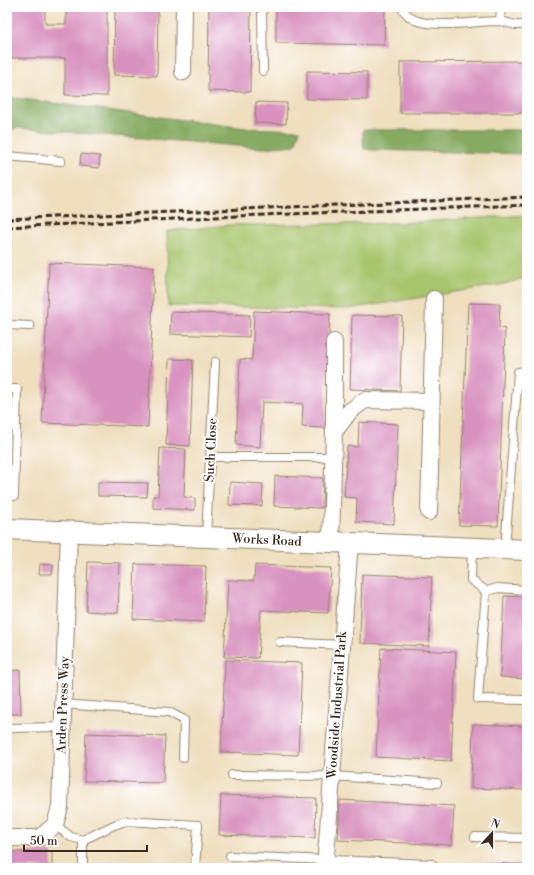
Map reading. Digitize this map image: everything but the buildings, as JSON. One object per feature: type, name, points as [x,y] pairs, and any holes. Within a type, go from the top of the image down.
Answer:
[{"type":"street","points":[[183,72],[184,7]]},
{"type":"street","points":[[429,512],[434,299]]},
{"type":"street","points":[[334,342],[334,457],[340,543]]},
{"type":"street","points":[[334,432],[350,411],[365,400],[431,402]]},
{"type":"street","name":"Works Road","points":[[7,529],[527,550]]},
{"type":"street","name":"Arden Press Way","points":[[55,825],[60,807],[69,531]]},
{"type":"street","name":"Woodside Industrial Park","points":[[325,864],[342,645],[340,543]]},
{"type":"street","points":[[7,838],[39,838],[55,825]]},
{"type":"lane","points":[[262,7],[263,71]]},
{"type":"lane","points":[[401,7],[416,21],[440,24],[500,20],[516,25],[527,25]]},
{"type":"lane","points":[[500,20],[501,7]]},
{"type":"lane","points":[[7,156],[60,161]]},
{"type":"lane","points":[[7,325],[30,326]]},
{"type":"lane","name":"Such Close","points":[[206,537],[215,362]]},
{"type":"lane","points":[[505,550],[518,372],[527,371]]},
{"type":"lane","points":[[7,389],[17,389],[14,496]]},
{"type":"lane","points":[[210,457],[334,457]]},
{"type":"lane","points":[[472,548],[471,580],[486,591]]},
{"type":"lane","points":[[486,591],[498,588],[527,590]]},
{"type":"lane","points":[[486,591],[478,699],[527,700]]},
{"type":"lane","points":[[280,642],[342,645]]},
{"type":"lane","points":[[63,704],[169,712],[184,720],[183,758]]},
{"type":"lane","points":[[7,728],[63,728]]},
{"type":"lane","points":[[232,775],[332,776],[437,783]]},
{"type":"lane","points":[[55,825],[71,838],[83,840],[126,821],[198,825],[195,868]]},
{"type":"lane","points":[[475,837],[527,838]]},
{"type":"lane","points":[[82,868],[83,840]]},
{"type":"lane","points":[[230,856],[325,864],[432,864]]},
{"type":"green space","points":[[7,97],[245,128],[300,130],[295,145],[263,148],[17,128],[7,131]]},
{"type":"green space","points":[[363,130],[527,130],[527,154],[364,149]]},
{"type":"green space","points":[[527,215],[527,277],[505,284],[348,309],[168,306],[167,231],[230,225],[400,223]]},
{"type":"railway","points":[[7,219],[527,197]]},
{"type":"railway","points":[[7,227],[237,216],[527,205]]}]
